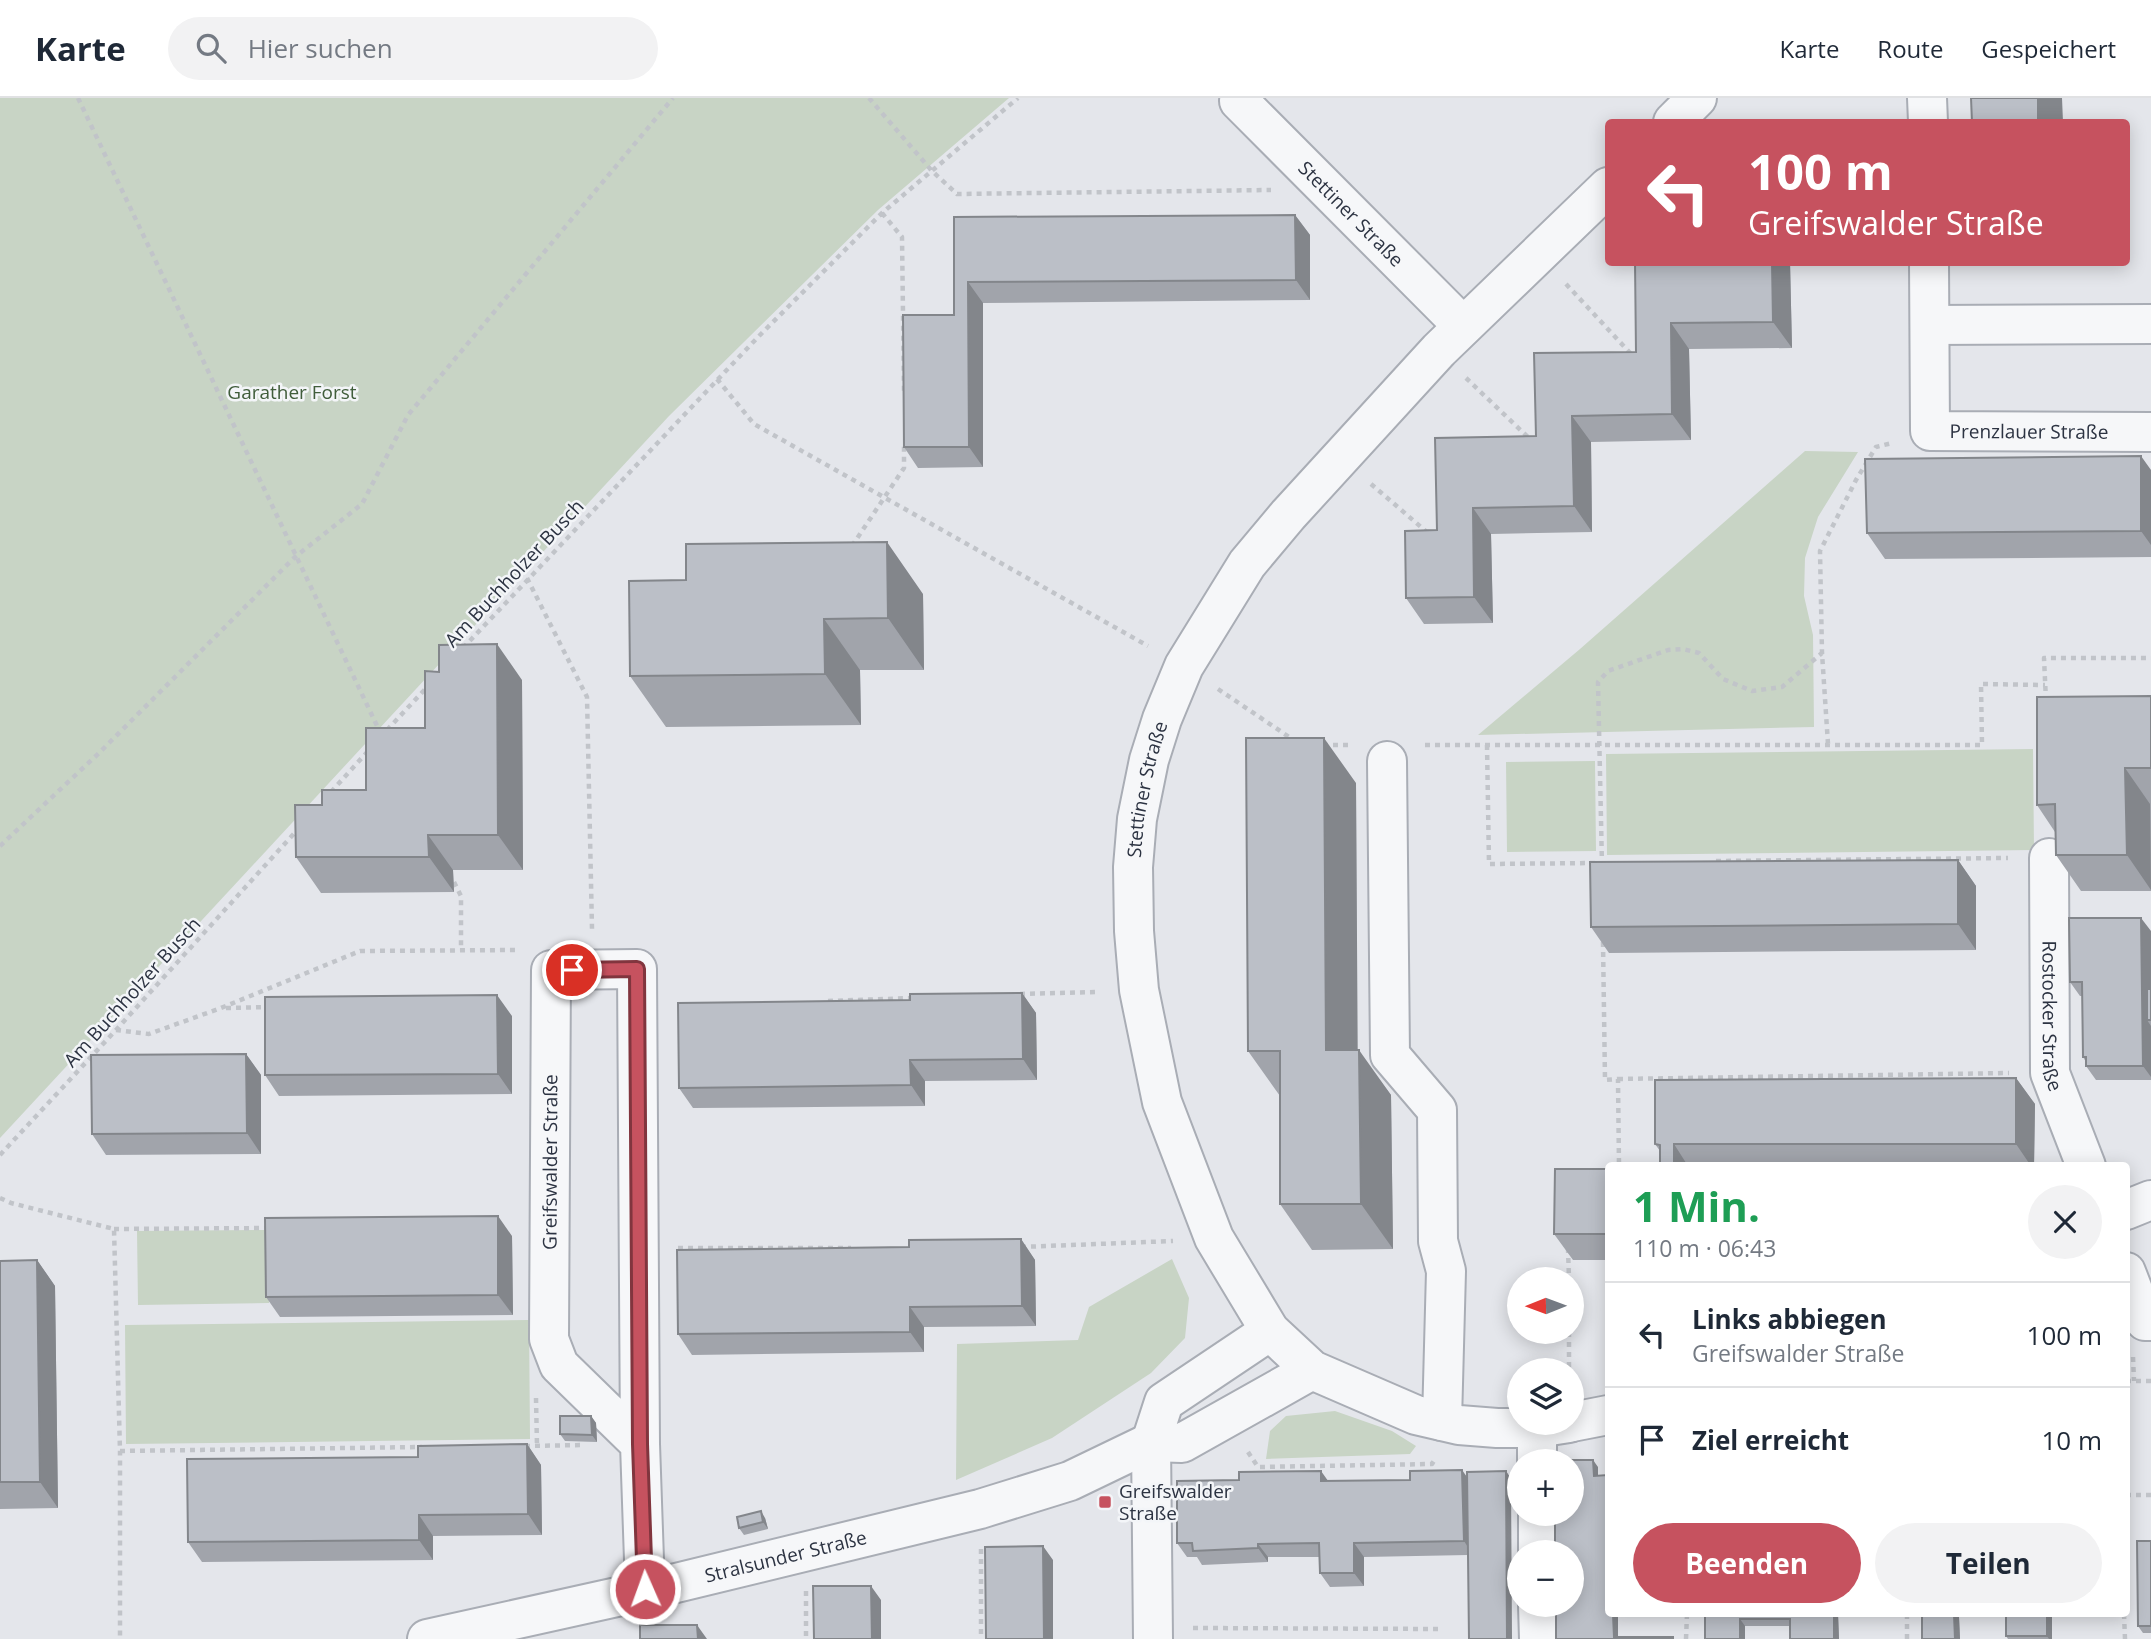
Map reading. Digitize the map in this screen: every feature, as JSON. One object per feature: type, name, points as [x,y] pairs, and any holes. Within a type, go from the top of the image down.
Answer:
[{"type":"street","points":[[1676,119],[1697,98]]},
{"type":"street","points":[[1927,98],[1927,119]]},
{"type":"street","name":"Stettiner Straße","points":[[1239,101],[1408,269],[1451,338]]},
{"type":"street","name":"Stettiner Straße","points":[[1270,1331],[1214,1238],[1162,1102],[1139,990],[1134,932],[1137,819],[1149,760],[1162,719],[1184,666],[1247,564],[1339,458],[1451,338],[1605,190]]},
{"type":"street","name":"Prenzlauer Straße","points":[[1929,266],[1930,431],[2151,432]]},
{"type":"street","points":[[1930,325],[2151,324]]},
{"type":"street","points":[[1387,761],[1391,1055],[1437,1110],[1438,1241],[1446,1271],[1450,1423]]},
{"type":"street","name":"Rostocker Straße","points":[[2049,858],[2050,1073],[2083,1162]]},
{"type":"street","name":"Greifswalder Straße","points":[[640,1444],[559,1365],[549,1339],[551,970],[637,969],[640,1444],[645,1589]]},
{"type":"street","points":[[2130,1208],[2151,1200]]},
{"type":"street","points":[[2130,1282],[2145,1321],[2151,1321]]},
{"type":"street","points":[[1153,1634],[1152,1442],[1164,1402],[1270,1331],[1312,1370],[1382,1402],[1450,1423],[1507,1429]]},
{"type":"street","name":"Stralsunder Straße","points":[[428,1639],[980,1509],[1070,1481],[1152,1442],[1182,1443],[1312,1370]]},
{"type":"street","points":[[1584,1423],[1605,1416]]},
{"type":"street","points":[[1538,1617],[1539,1639]]},
{"type":"path","points":[[78,98],[382,736],[436,677]]},
{"type":"path","points":[[0,846],[99,753],[296,556],[362,505],[408,415],[673,98]]},
{"type":"path","points":[[869,98],[932,172],[957,194],[1325,189]]},
{"type":"path","name":"Am Buchholzer Busch","points":[[454,657],[751,344],[882,213],[1018,98]]},
{"type":"path","points":[[882,213],[902,237],[904,400]]},
{"type":"path","points":[[1539,254],[1635,358]]},
{"type":"path","points":[[1451,338],[1535,444]]},
{"type":"path","points":[[1930,431],[1876,447],[1820,551],[1822,653],[1828,744],[1982,745],[1981,684],[2045,685]]},
{"type":"path","points":[[850,548],[904,468],[904,441]]},
{"type":"path","points":[[1339,458],[1436,539]]},
{"type":"path","points":[[527,578],[587,697],[592,934]]},
{"type":"path","points":[[1602,876],[1598,682],[1608,671],[1668,650],[1684,649],[1699,653],[1723,679],[1752,691],[1782,687],[1822,653]]},
{"type":"path","points":[[2046,712],[2044,658],[2151,658]]},
{"type":"path","points":[[1487,745],[1489,864],[1602,862]]},
{"type":"path","points":[[327,797],[373,746]]},
{"type":"path","name":"Am Buchholzer Busch","points":[[0,1155],[299,827]]},
{"type":"path","points":[[1714,861],[2049,858]]},
{"type":"path","points":[[454,882],[461,896],[461,950]]},
{"type":"path","points":[[1603,930],[1605,1080],[2050,1073]]},
{"type":"path","points":[[116,1030],[149,1034],[221,1008],[360,951],[525,950]]},
{"type":"path","points":[[1013,995],[1139,990]]},
{"type":"path","points":[[819,1002],[916,998]]},
{"type":"path","points":[[221,1008],[276,1007]]},
{"type":"path","points":[[1618,1079],[1619,1162]]},
{"type":"path","points":[[0,1198],[114,1229],[278,1228]]},
{"type":"path","points":[[114,1229],[120,1451],[120,1639]]},
{"type":"path","points":[[1008,1247],[1214,1238]]},
{"type":"path","points":[[1568,1239],[1569,1267]]},
{"type":"path","points":[[639,1248],[858,1248]]},
{"type":"path","points":[[2130,1381],[2151,1381]]},
{"type":"path","points":[[1226,1419],[1258,1467],[1432,1464],[1450,1423]]},
{"type":"path","points":[[523,1446],[640,1444]]},
{"type":"path","points":[[120,1451],[426,1447]]},
{"type":"path","points":[[2130,1496],[2151,1495]]},
{"type":"path","points":[[980,1509],[981,1639]]},
{"type":"path","points":[[1686,1639],[1687,1617]]},
{"type":"path","points":[[1907,1617],[1907,1639]]},
{"type":"path","points":[[2124,1617],[2124,1639]]},
{"type":"path","points":[[1153,1634],[1441,1629]]},
{"type":"green space","name":"Garather Forst","points":[[0,98],[1009,98],[878,210],[669,416],[0,1138]]},
{"type":"green space","points":[[1805,451],[1858,452],[1818,517],[1805,558],[1804,596],[1813,635],[1814,727],[1478,735],[1580,649]]},
{"type":"green space","points":[[2033,749],[2034,850],[1607,855],[1606,754]]},
{"type":"green space","points":[[1595,761],[1596,851],[1507,852],[1506,762]]},
{"type":"green space","points":[[268,1230],[269,1303],[138,1305],[137,1231]]},
{"type":"green space","points":[[1172,1259],[1189,1298],[1185,1338],[1151,1373],[1052,1438],[956,1480],[957,1344],[1078,1340],[1089,1307]]},
{"type":"green space","points":[[529,1320],[530,1439],[126,1444],[125,1325]]},
{"type":"green space","points":[[1335,1411],[1392,1431],[1416,1446],[1410,1454],[1266,1459],[1270,1431],[1286,1416]]},
{"type":"building","points":[[1971,98],[2038,98],[2038,119],[1972,119]]},
{"type":"building","points":[[1295,215],[1296,280],[968,282],[969,447],[904,447],[903,315],[954,315],[954,217]]},
{"type":"building","points":[[1635,266],[1772,266],[1773,322],[1671,323],[1672,414],[1572,416],[1574,506],[1473,508],[1474,597],[1406,598],[1405,531],[1437,530],[1435,438],[1536,436],[1534,353],[1636,352]]},
{"type":"building","points":[[2141,456],[2141,531],[1867,533],[1865,459]]},
{"type":"building","points":[[887,542],[888,618],[824,619],[825,674],[630,676],[629,581],[686,580],[686,544]]},
{"type":"building","points":[[497,644],[498,835],[428,835],[429,857],[296,857],[295,805],[322,805],[322,790],[366,790],[366,728],[425,728],[425,671],[439,672],[439,645]]},
{"type":"building","points":[[2151,696],[2151,768],[2125,768],[2127,855],[2056,855],[2055,804],[2037,805],[2037,697]]},
{"type":"building","points":[[1246,738],[1324,738],[1326,1050],[1359,1050],[1361,1204],[1280,1204],[1280,1051],[1248,1051]]},
{"type":"building","points":[[1958,860],[1958,924],[1591,927],[1590,862]]},
{"type":"building","points":[[2069,918],[2141,918],[2143,1066],[2086,1066],[2086,1057],[2083,1057],[2082,982],[2070,982]]},
{"type":"building","points":[[2147,989],[2151,989],[2151,1020],[2147,1020]]},
{"type":"building","points":[[1022,993],[1023,1059],[910,1060],[911,1085],[679,1088],[678,1003],[910,1000],[910,994]]},
{"type":"building","points":[[497,995],[498,1074],[265,1075],[265,997]]},
{"type":"building","points":[[246,1054],[247,1133],[92,1134],[91,1055]]},
{"type":"building","points":[[2016,1078],[2016,1144],[1674,1144],[1674,1162],[1660,1162],[1660,1145],[1655,1144],[1655,1080]]},
{"type":"building","points":[[1555,1169],[1605,1169],[1605,1234],[1554,1234]]},
{"type":"building","points":[[498,1216],[498,1295],[266,1297],[265,1218]]},
{"type":"building","points":[[1021,1239],[1022,1306],[910,1307],[910,1332],[678,1334],[677,1250],[909,1247],[909,1240]]},
{"type":"building","points":[[37,1260],[40,1482],[0,1482],[0,1261]]},
{"type":"building","points":[[560,1416],[591,1416],[592,1435],[560,1434]]},
{"type":"building","points":[[527,1444],[528,1514],[419,1515],[419,1540],[188,1542],[187,1459],[418,1457],[418,1446]]},
{"type":"building","points":[[1584,1460],[1593,1460],[1594,1476],[1605,1475],[1605,1617],[1613,1617],[1614,1637],[1673,1639],[1556,1639],[1556,1617],[1584,1617],[1584,1540],[1555,1540],[1555,1526],[1584,1526]]},
{"type":"building","points":[[1462,1470],[1464,1541],[1354,1543],[1354,1573],[1320,1573],[1319,1543],[1258,1544],[1258,1548],[1193,1551],[1192,1543],[1177,1543],[1177,1481],[1239,1480],[1239,1472],[1321,1471],[1321,1481],[1410,1480],[1410,1471]]},
{"type":"building","points":[[1506,1471],[1507,1639],[1469,1639],[1467,1472]]},
{"type":"building","points":[[761,1511],[763,1522],[739,1528],[737,1517]]},
{"type":"building","points":[[2137,1541],[2151,1541],[2151,1626],[2138,1626]]},
{"type":"building","points":[[1043,1546],[1044,1639],[986,1639],[985,1547]]},
{"type":"building","points":[[813,1586],[871,1586],[872,1639],[814,1639]]},
{"type":"building","points":[[1705,1617],[1834,1617],[1834,1639],[1790,1639],[1790,1619],[1740,1619],[1740,1639],[1705,1639]]},
{"type":"building","points":[[1922,1617],[1954,1617],[1955,1639],[1922,1639]]},
{"type":"building","points":[[2006,1617],[2047,1617],[2047,1636],[2006,1636]]},
{"type":"building","points":[[640,1625],[697,1625],[698,1639],[640,1639]]},
{"type":"place","name":"Greifswalder Straße","points":[[1105,1502]]},
{"type":"route","points":[[572,970],[637,969],[640,1444],[645,1589]]}]
